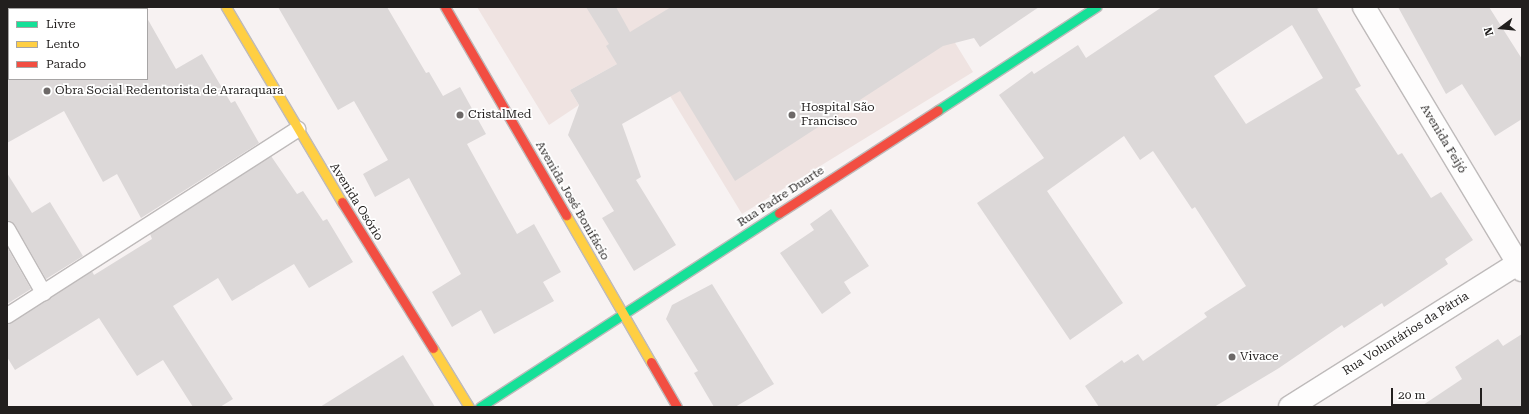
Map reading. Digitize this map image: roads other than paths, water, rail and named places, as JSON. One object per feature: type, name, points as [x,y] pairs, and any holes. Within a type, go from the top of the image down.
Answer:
[{"type":"street","name":"Avenida Osório","points":[[226,7],[297,129],[469,407]]},
{"type":"street","name":"Avenida José Bonifácio","points":[[445,7],[677,407]]},
{"type":"street","name":"Rua Padre Duarte","points":[[480,407],[1096,7]]},
{"type":"street","name":"Avenida Feijó","points":[[1364,7],[1521,265]]},
{"type":"street","name":"Rua Voluntários da Pátria","points":[[1290,407],[1521,265]]},
{"type":"lane","points":[[7,314],[297,129]]},
{"type":"lane","points":[[7,229],[43,292]]},
{"type":"place","name":"Obra Social Redentorista de Araraquara","points":[[47,91]]},
{"type":"place","name":"CristalMed","points":[[460,115]]},
{"type":"place","name":"Hospital São Francisco","points":[[792,115]]},
{"type":"place","name":"Vivace","points":[[1232,357]]}]
